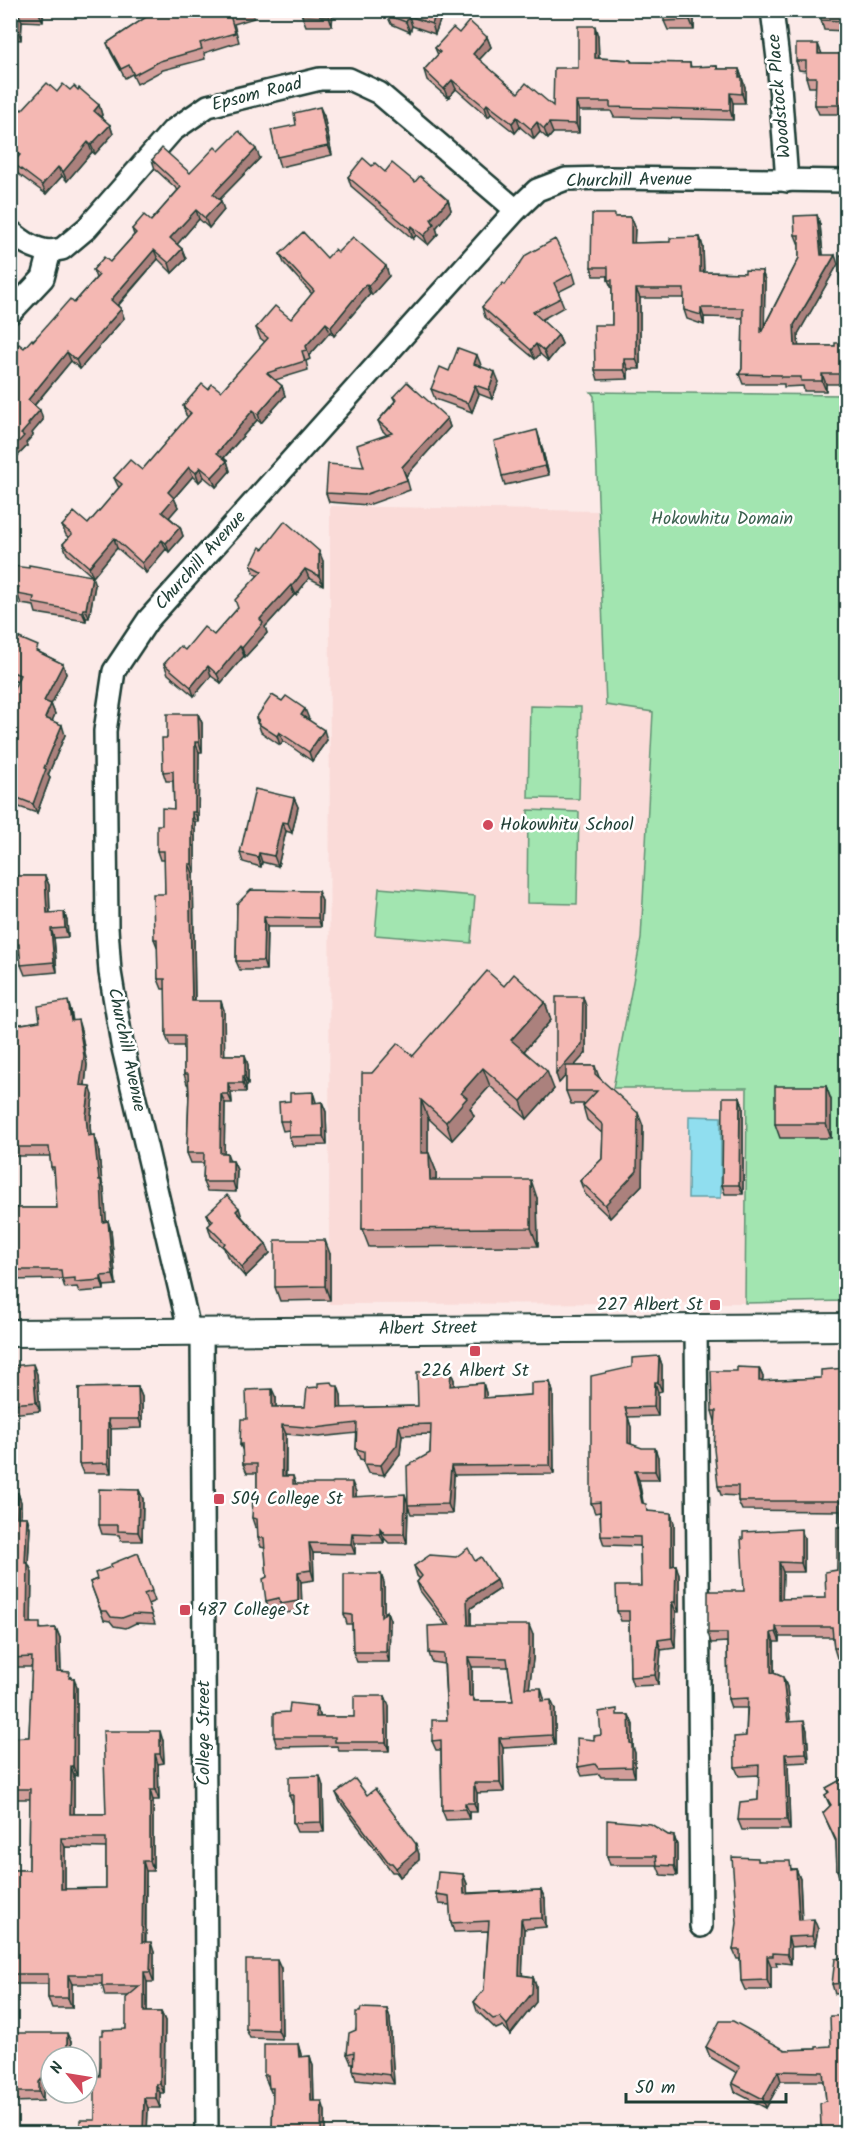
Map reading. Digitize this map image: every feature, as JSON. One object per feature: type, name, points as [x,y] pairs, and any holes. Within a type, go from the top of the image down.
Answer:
[{"type":"main road","name":"Albert Street","points":[[10,1333],[846,1327]]},
{"type":"street","name":"Woodstock Place","points":[[772,10],[787,181]]},
{"type":"street","name":"Epsom Road","points":[[50,251],[62,249],[87,228],[172,131],[208,106],[320,80],[349,79],[379,93],[516,210]]},
{"type":"street","name":"Churchill Avenue","points":[[196,1332],[122,1044],[110,972],[107,928],[105,730],[114,671],[148,620],[516,210],[537,190],[566,179],[846,181]]},
{"type":"street","points":[[10,231],[25,244],[38,250],[50,251],[43,278],[10,313]]},
{"type":"street","points":[[696,1328],[701,1926]]},
{"type":"street","name":"College Street","points":[[196,1332],[207,2133]]},
{"type":"shaded area","name":"Hokowhitu School","points":[[330,506],[597,511],[606,705],[653,711],[641,939],[613,1087],[747,1088],[745,1303],[329,1304]]},
{"type":"green space","name":"Hokowhitu Domain","points":[[591,392],[846,395],[846,1301],[745,1303],[747,1088],[613,1088],[641,939],[653,712],[606,705],[594,396]]},
{"type":"green space","points":[[530,706],[581,707],[579,799],[528,798]]},
{"type":"green space","points":[[528,810],[579,812],[577,904],[527,903]]},
{"type":"green space","points":[[379,888],[475,896],[471,943],[375,935]]},
{"type":"water","points":[[689,1116],[721,1117],[721,1198],[688,1198]]},
{"type":"building","points":[[10,10],[39,10],[39,13],[18,12],[18,30],[10,30]]},
{"type":"building","points":[[147,10],[244,10],[230,15],[235,33],[200,43],[202,49],[160,61],[134,75],[129,65],[121,69],[107,43],[148,16]]},
{"type":"building","points":[[303,10],[329,10],[329,17],[302,16]]},
{"type":"building","points":[[389,10],[437,10],[432,24],[409,16],[406,22],[387,15]]},
{"type":"building","points":[[664,10],[690,10],[690,20],[664,21]]},
{"type":"building","points":[[821,10],[846,10],[846,21],[821,20]]},
{"type":"building","points":[[469,21],[487,37],[473,54],[518,93],[526,83],[553,106],[554,68],[578,68],[578,26],[595,26],[595,58],[631,60],[631,62],[690,63],[690,67],[717,66],[717,69],[739,69],[739,77],[742,77],[742,94],[730,93],[730,110],[610,107],[610,102],[576,102],[576,124],[549,123],[544,129],[537,122],[531,129],[517,117],[512,123],[487,104],[485,107],[452,80],[444,89],[424,70],[440,52],[435,48],[453,28],[459,33]]},
{"type":"building","points":[[796,44],[818,44],[818,54],[846,54],[846,102],[842,102],[842,105],[815,105],[816,77],[806,77],[806,61],[796,61]]},
{"type":"building","points":[[47,83],[57,92],[63,84],[70,90],[74,86],[78,90],[79,88],[99,105],[94,111],[110,125],[91,145],[88,142],[63,172],[58,167],[42,185],[13,163],[20,155],[10,149],[10,103],[22,110]]},
{"type":"building","points":[[320,107],[328,146],[277,157],[271,130],[296,125],[294,113]]},
{"type":"building","points":[[239,131],[256,149],[213,194],[221,201],[205,218],[196,210],[170,238],[182,249],[169,263],[154,250],[111,300],[121,309],[76,360],[67,352],[28,400],[40,410],[21,434],[24,436],[10,451],[10,370],[13,366],[10,364],[10,354],[19,344],[24,348],[32,339],[33,341],[70,299],[74,303],[99,275],[93,270],[104,257],[110,262],[136,233],[132,229],[144,215],[151,221],[181,187],[152,160],[162,148],[190,173],[215,147],[219,151]]},
{"type":"building","points":[[363,158],[372,166],[375,163],[385,172],[392,163],[415,182],[420,176],[448,200],[431,219],[434,224],[424,236],[412,226],[410,229],[348,177]]},
{"type":"building","points":[[592,214],[631,217],[631,243],[670,242],[670,238],[700,237],[700,272],[762,271],[761,333],[799,258],[799,235],[795,235],[794,216],[817,215],[821,255],[835,255],[794,325],[795,346],[835,346],[835,343],[840,343],[840,255],[846,255],[846,374],[822,374],[822,381],[801,381],[801,377],[739,374],[742,369],[743,308],[701,308],[701,315],[684,310],[684,289],[636,289],[636,359],[624,359],[624,370],[595,370],[594,325],[612,325],[612,280],[608,280],[608,267],[591,267]]},
{"type":"building","points":[[303,232],[327,258],[335,249],[338,252],[353,237],[386,266],[368,286],[366,284],[331,327],[326,323],[306,346],[307,350],[302,351],[305,361],[267,373],[282,386],[258,414],[253,410],[217,453],[227,461],[212,477],[200,467],[196,473],[189,467],[168,492],[174,498],[162,512],[180,527],[166,543],[162,540],[142,563],[114,538],[89,567],[63,544],[72,534],[62,526],[74,512],[88,524],[122,484],[114,478],[130,460],[142,470],[191,413],[183,406],[202,384],[208,389],[212,384],[221,391],[268,338],[256,328],[275,306],[291,319],[314,291],[280,254]]},
{"type":"building","points":[[555,239],[573,273],[554,283],[561,298],[533,312],[558,335],[544,351],[536,344],[531,350],[482,307],[503,283],[505,285],[526,255]]},
{"type":"building","points":[[458,348],[477,355],[474,364],[495,372],[489,390],[475,385],[468,403],[431,389],[440,367],[449,371]]},
{"type":"building","points":[[407,382],[447,418],[402,467],[407,480],[364,495],[326,493],[328,464],[364,467],[357,445],[392,433],[378,421],[397,400],[393,397]]},
{"type":"building","points":[[537,430],[545,466],[502,476],[494,441]]},
{"type":"building","points":[[285,521],[319,551],[319,576],[305,569],[260,619],[263,623],[217,674],[208,666],[191,687],[164,664],[180,646],[185,650],[204,627],[214,635],[238,608],[235,600],[262,571],[251,565],[260,547],[263,549]]},
{"type":"building","points":[[29,565],[92,576],[86,609],[82,612],[33,603],[34,597],[17,594],[19,587],[10,586],[13,566],[29,568]]},
{"type":"building","points":[[10,634],[38,646],[36,651],[63,664],[44,701],[51,704],[45,718],[62,725],[44,768],[46,769],[33,804],[10,795],[10,698],[20,675],[10,671]]},
{"type":"building","points":[[272,695],[282,701],[286,696],[305,709],[301,715],[324,730],[309,752],[279,732],[277,736],[257,723],[259,720],[256,718]]},
{"type":"building","points":[[167,714],[198,714],[199,742],[195,742],[192,864],[189,864],[192,1001],[221,1001],[221,1055],[245,1055],[243,1083],[228,1083],[228,1094],[221,1094],[220,1153],[227,1153],[227,1161],[233,1161],[233,1182],[203,1182],[204,1153],[187,1153],[189,1093],[188,1074],[184,1074],[184,1036],[166,1036],[165,979],[158,979],[153,894],[165,894],[164,851],[157,851],[157,825],[162,825],[162,808],[174,809],[173,771],[163,772],[162,738],[167,738]]},
{"type":"building","points":[[255,789],[294,798],[288,823],[282,822],[274,856],[259,853],[258,857],[240,853]]},
{"type":"building","points":[[10,876],[45,876],[47,913],[64,912],[65,928],[51,929],[54,962],[21,965],[19,944],[13,945],[10,940]]},
{"type":"building","points":[[251,890],[318,891],[318,918],[264,917],[263,961],[236,961],[237,904]]},
{"type":"building","points":[[487,971],[504,986],[514,974],[545,1002],[511,1040],[547,1071],[521,1101],[483,1068],[461,1093],[467,1098],[446,1122],[421,1100],[421,1153],[429,1153],[430,1180],[531,1180],[531,1228],[362,1229],[362,1073],[372,1073],[398,1043],[413,1056]]},
{"type":"building","points":[[556,997],[583,997],[582,1044],[556,1074]]},
{"type":"building","points":[[68,1001],[71,1021],[78,1020],[84,1056],[80,1085],[90,1086],[86,1116],[88,1136],[94,1135],[99,1180],[101,1180],[103,1222],[108,1221],[113,1275],[101,1276],[101,1280],[75,1282],[75,1278],[62,1279],[61,1270],[10,1270],[10,1208],[57,1208],[54,1167],[51,1167],[49,1147],[10,1147],[10,1026],[40,1021],[38,1006]]},
{"type":"building","points":[[566,1066],[595,1066],[595,1074],[638,1113],[637,1171],[605,1205],[580,1181],[602,1159],[603,1125],[583,1106],[597,1091],[566,1091]]},
{"type":"building","points":[[775,1086],[826,1086],[826,1124],[775,1124]]},
{"type":"building","points":[[313,1092],[313,1103],[322,1102],[323,1136],[289,1137],[289,1121],[280,1121],[279,1102],[290,1101],[290,1093]]},
{"type":"building","points":[[723,1097],[740,1097],[739,1185],[722,1185]]},
{"type":"building","points":[[227,1195],[239,1208],[236,1211],[266,1244],[242,1267],[223,1246],[225,1243],[208,1226],[213,1221],[207,1214]]},
{"type":"building","points":[[275,1240],[325,1240],[325,1286],[275,1287]]},
{"type":"building","points":[[659,1356],[654,1407],[625,1408],[628,1418],[628,1443],[642,1448],[655,1448],[655,1471],[635,1471],[642,1503],[646,1504],[647,1511],[671,1513],[671,1566],[676,1565],[675,1602],[672,1602],[672,1638],[658,1640],[655,1675],[630,1677],[629,1611],[617,1611],[616,1586],[641,1586],[640,1537],[601,1536],[600,1502],[591,1503],[591,1376],[632,1367],[632,1358]]},
{"type":"building","points":[[33,1364],[36,1402],[10,1404],[10,1366]]},
{"type":"building","points":[[737,1367],[759,1368],[759,1381],[821,1378],[821,1370],[846,1368],[846,1648],[834,1648],[832,1627],[776,1627],[776,1632],[771,1633],[771,1672],[783,1677],[788,1722],[804,1721],[806,1753],[785,1754],[787,1820],[738,1820],[740,1802],[758,1800],[759,1765],[735,1767],[734,1737],[746,1736],[748,1698],[728,1699],[727,1633],[708,1633],[708,1591],[744,1591],[741,1538],[743,1539],[743,1532],[801,1529],[801,1563],[779,1562],[779,1599],[826,1598],[825,1572],[837,1570],[837,1527],[841,1527],[840,1501],[738,1501],[738,1486],[718,1486],[714,1449],[716,1411],[712,1411],[711,1371],[737,1371]]},
{"type":"building","points":[[451,1371],[450,1386],[483,1383],[483,1398],[531,1395],[531,1383],[550,1382],[550,1465],[451,1466],[448,1504],[408,1505],[407,1466],[430,1453],[431,1424],[399,1425],[397,1445],[381,1465],[364,1464],[364,1451],[356,1449],[357,1423],[316,1428],[282,1425],[282,1476],[293,1476],[293,1484],[352,1482],[352,1497],[405,1494],[404,1534],[385,1534],[380,1528],[380,1534],[352,1533],[351,1544],[309,1543],[311,1570],[298,1572],[298,1601],[281,1604],[279,1598],[266,1601],[263,1579],[267,1577],[264,1538],[258,1538],[257,1519],[252,1518],[253,1495],[257,1495],[257,1464],[243,1464],[242,1444],[240,1445],[241,1419],[247,1419],[246,1390],[272,1389],[272,1407],[305,1407],[307,1388],[318,1387],[318,1383],[332,1382],[334,1386],[338,1386],[338,1408],[418,1406],[417,1372]]},
{"type":"building","points":[[138,1387],[139,1419],[108,1419],[108,1463],[79,1464],[79,1388]]},
{"type":"building","points":[[99,1489],[139,1490],[138,1532],[118,1531],[118,1525],[99,1525]]},
{"type":"building","points":[[10,1492],[18,1493],[17,1517],[27,1517],[25,1563],[28,1563],[27,1623],[40,1623],[40,1629],[56,1628],[57,1671],[70,1672],[69,1678],[74,1678],[70,1814],[106,1814],[103,1731],[160,1731],[160,1754],[155,1754],[155,1790],[150,1790],[150,1861],[143,1861],[142,1942],[151,1942],[150,1972],[144,1972],[144,2012],[161,2012],[160,2084],[156,2084],[156,2098],[144,2098],[143,2132],[148,2133],[80,2133],[80,2120],[95,2120],[95,2105],[99,2105],[100,2035],[103,2035],[103,2030],[126,2029],[126,1998],[140,1986],[102,1986],[102,1975],[68,1975],[68,1998],[48,1998],[48,1974],[10,1974],[10,1870],[29,1870],[30,1789],[10,1789],[10,1738],[29,1737],[32,1657],[11,1658]],"holes":[[[61,1838],[106,1838],[106,1888],[61,1889]]]},
{"type":"building","points":[[468,1548],[475,1561],[481,1557],[496,1580],[467,1599],[468,1625],[529,1625],[525,1688],[541,1688],[541,1701],[551,1700],[552,1735],[499,1738],[500,1783],[474,1783],[474,1803],[465,1803],[465,1809],[442,1810],[441,1740],[432,1741],[432,1720],[447,1720],[444,1654],[429,1653],[428,1626],[450,1625],[417,1582],[422,1576],[414,1566],[430,1555],[456,1557]],"holes":[[[468,1657],[507,1658],[513,1701],[474,1701],[473,1696],[469,1696]]]},
{"type":"building","points":[[138,1553],[152,1591],[144,1594],[152,1615],[133,1614],[122,1618],[111,1617],[107,1611],[101,1611],[90,1582],[97,1579],[95,1573]]},
{"type":"building","points":[[344,1574],[381,1574],[381,1617],[387,1611],[386,1652],[353,1652],[352,1615],[344,1614]]},
{"type":"building","points":[[354,1696],[385,1696],[386,1742],[335,1742],[335,1737],[274,1737],[274,1713],[289,1712],[290,1703],[316,1706],[316,1717],[354,1717]]},
{"type":"building","points":[[617,1709],[617,1715],[629,1715],[632,1767],[598,1768],[595,1764],[578,1767],[577,1738],[594,1740],[594,1736],[601,1735],[599,1712]]},
{"type":"building","points":[[320,1776],[321,1822],[293,1823],[293,1795],[289,1795],[289,1777]]},
{"type":"building","points":[[846,1777],[846,1870],[837,1870],[836,1840],[823,1813],[831,1805],[825,1795],[829,1792],[826,1788]]},
{"type":"building","points":[[355,1779],[367,1795],[375,1789],[416,1844],[416,1851],[396,1868],[389,1863],[336,1793]]},
{"type":"building","points":[[607,1820],[651,1824],[668,1835],[674,1836],[674,1866],[657,1865],[656,1856],[607,1856]]},
{"type":"building","points":[[732,1857],[758,1858],[758,1861],[790,1861],[791,1870],[796,1869],[799,1920],[814,1919],[812,1936],[788,1937],[787,1954],[773,1953],[773,1956],[767,1956],[767,1980],[741,1981],[740,1950],[733,1950],[737,1923]]},
{"type":"building","points":[[438,1872],[463,1874],[464,1894],[541,1890],[542,1918],[521,1919],[519,1975],[533,1977],[532,1993],[507,2025],[500,2017],[493,2019],[474,2002],[484,1990],[489,1921],[451,1923],[449,1896],[436,1894]]},
{"type":"building","points":[[846,1957],[846,1983],[832,1984],[835,1959]]},
{"type":"building","points":[[246,1960],[277,1960],[278,2030],[246,2029]]},
{"type":"building","points":[[361,2008],[387,2009],[390,2075],[353,2070],[354,2052],[347,2054],[349,2033],[356,2030],[356,2012],[360,2012]]},
{"type":"building","points":[[830,2016],[846,2016],[846,2133],[824,2133],[821,2125],[820,2104],[826,2100],[823,2072],[778,2071],[763,2099],[732,2083],[740,2067],[706,2047],[720,2021],[733,2021],[785,2050],[831,2046]]},
{"type":"building","points":[[10,2033],[67,2033],[67,2045],[39,2045],[39,2092],[10,2092]]},
{"type":"building","points":[[264,2044],[298,2044],[299,2057],[310,2056],[311,2101],[322,2101],[321,2133],[272,2133],[273,2088],[269,2088],[268,2075],[264,2075]]},
{"type":"building","points":[[428,2126],[454,2131],[454,2133],[427,2133]]},
{"type":"place","name":"Hokowhitu School","points":[[488,825]]},
{"type":"place","name":"227 Albert St","points":[[715,1305]]},
{"type":"place","name":"226 Albert St","points":[[475,1351]]},
{"type":"place","name":"504 College St","points":[[219,1499]]},
{"type":"place","name":"487 College St","points":[[185,1610]]}]
